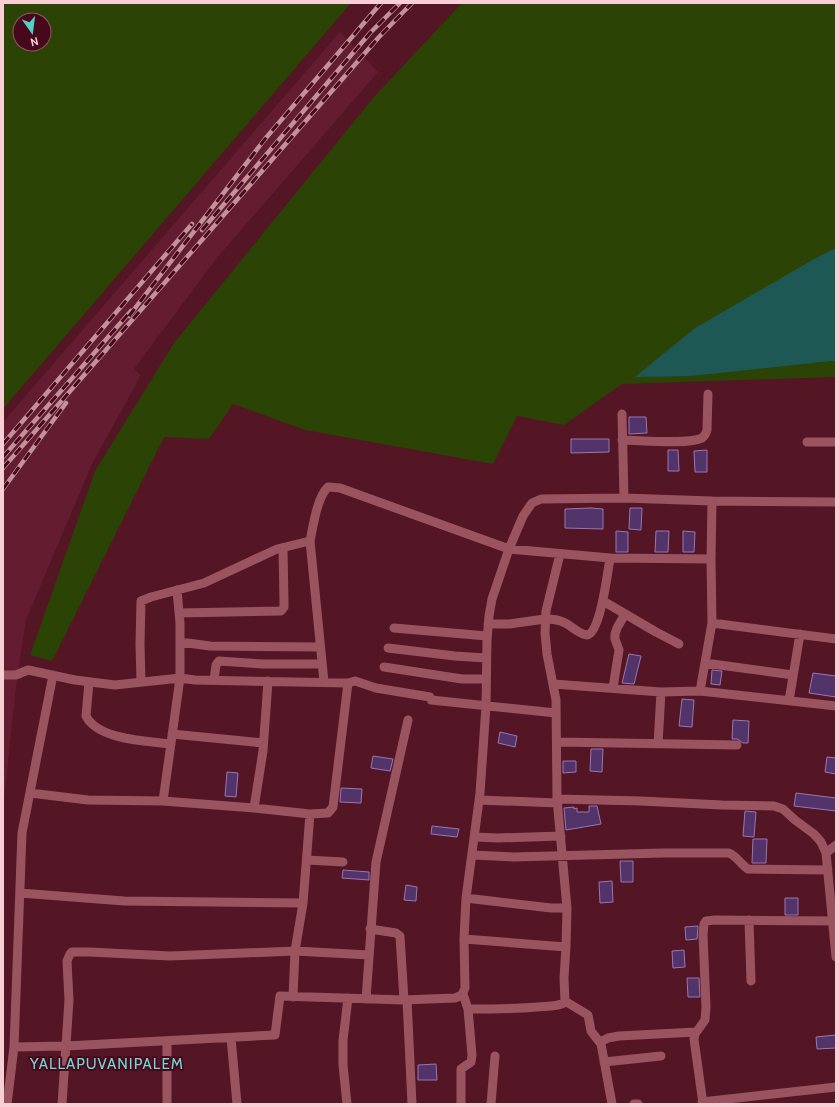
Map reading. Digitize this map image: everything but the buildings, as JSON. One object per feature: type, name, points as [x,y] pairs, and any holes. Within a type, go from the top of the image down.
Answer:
[{"type":"street","points":[[622,440],[686,442],[703,438],[706,435],[707,430],[708,394]]},
{"type":"street","points":[[622,414],[624,498]]},
{"type":"street","points":[[807,442],[836,442]]},
{"type":"street","points":[[324,682],[321,664],[310,541],[323,492],[328,487],[340,488],[509,549],[610,558],[712,559]]},
{"type":"street","points":[[461,1104],[461,1069],[471,1062],[472,1055],[468,1009],[463,994],[465,988],[464,939],[466,898],[480,800],[486,706],[488,624],[492,599],[509,549],[523,516],[532,503],[548,498],[836,502]]},
{"type":"street","points":[[700,691],[712,623],[712,501]]},
{"type":"street","points":[[141,682],[140,644],[142,602],[151,597],[204,583],[283,548],[310,541]]},
{"type":"street","points":[[179,613],[281,611],[284,607],[283,548]]},
{"type":"street","points":[[468,1009],[511,1009],[561,1005],[565,1001],[564,978],[567,908],[558,801],[556,700],[547,654],[545,619],[560,554]]},
{"type":"street","points":[[488,624],[509,624],[554,619],[564,622],[583,634],[589,635],[593,632],[603,601],[610,558]]},
{"type":"street","points":[[163,801],[180,678],[180,642],[177,590]]},
{"type":"street","points":[[603,601],[679,644]]},
{"type":"street","points":[[613,688],[619,650],[615,639],[617,628],[625,614]]},
{"type":"street","points":[[712,623],[836,639]]},
{"type":"street","points":[[394,628],[444,631],[487,636]]},
{"type":"street","points":[[789,701],[800,634]]},
{"type":"street","points":[[180,642],[210,646],[320,647]]},
{"type":"street","points":[[388,648],[486,658]]},
{"type":"street","points":[[214,680],[216,665],[219,661],[263,664],[321,664]]},
{"type":"street","points":[[705,663],[793,675]]},
{"type":"street","points":[[384,666],[462,679],[486,679]]},
{"type":"street","points":[[3,675],[16,675],[28,670],[53,676],[115,685],[180,678],[348,683],[355,681],[376,688],[430,697],[431,700],[556,713]]},
{"type":"street","points":[[7,1104],[14,1047],[22,833],[53,676]]},
{"type":"street","points":[[254,808],[263,743],[268,681]]},
{"type":"street","points":[[89,682],[86,716],[97,728],[123,738],[171,744]]},
{"type":"street","points":[[30,793],[88,800],[163,801],[310,814],[328,813],[333,807],[348,683]]},
{"type":"street","points":[[552,684],[661,692],[700,691],[836,706]]},
{"type":"street","points":[[658,744],[661,692]]},
{"type":"street","points":[[366,998],[376,862],[408,720]]},
{"type":"street","points":[[172,734],[263,743]]},
{"type":"street","points":[[557,742],[737,745]]},
{"type":"street","points":[[480,800],[642,800],[722,805],[774,806],[784,809],[795,820],[814,834],[821,842],[826,853],[835,921],[836,957]]},
{"type":"street","points":[[293,997],[295,951],[303,903],[310,814]]},
{"type":"street","points":[[474,837],[498,838],[561,836]]},
{"type":"street","points":[[826,853],[836,845]]},
{"type":"street","points":[[472,855],[513,857],[729,854],[735,856],[748,869],[828,870]]},
{"type":"street","points":[[307,860],[343,862]]},
{"type":"street","points":[[20,893],[124,901],[303,903]]},
{"type":"street","points":[[466,898],[551,908],[567,908]]},
{"type":"street","points":[[749,920],[751,981]]},
{"type":"street","points":[[835,921],[706,921],[704,924],[703,934],[706,1007],[705,1020],[696,1032],[694,1039],[703,1103],[836,1087]]},
{"type":"street","points":[[370,929],[396,933],[400,936],[412,1104]]},
{"type":"street","points":[[464,939],[566,947]]},
{"type":"street","points":[[62,1104],[69,1000],[67,961],[72,952],[170,956],[295,951],[369,955]]},
{"type":"street","points":[[14,1047],[66,1046],[275,1035],[280,996],[405,1000],[449,999],[463,994]]},
{"type":"street","points":[[347,1104],[343,1065],[343,1040],[348,998]]},
{"type":"street","points":[[565,1001],[588,1015],[591,1031],[601,1044],[612,1104]]},
{"type":"street","points":[[601,1044],[604,1040],[619,1036],[696,1032]]},
{"type":"street","points":[[231,1038],[237,1104]]},
{"type":"street","points":[[167,1041],[167,1104]]},
{"type":"street","points":[[490,1104],[495,1056]]},
{"type":"street","points":[[604,1062],[661,1056]]},
{"type":"shaded area","points":[[340,32],[378,72],[216,259],[134,369],[141,375],[92,464],[26,620],[16,686],[3,809],[3,422]]},
{"type":"green space","points":[[3,3],[351,3],[3,409]]},
{"type":"green space","points":[[462,3],[836,3],[836,377],[622,384],[564,425],[517,416],[493,464],[305,430],[233,404],[209,439],[164,437],[52,661],[30,655],[95,471],[174,343],[373,98]]},
{"type":"water","points":[[836,248],[836,362],[831,361],[691,376],[635,377],[695,328],[814,259]]},
{"type":"railway","points":[[129,316],[265,139],[381,3]]},
{"type":"railway","points":[[202,230],[370,33],[400,3]]},
{"type":"railway","points":[[3,468],[379,37],[412,3]]},
{"type":"railway","points":[[3,444],[192,224]]},
{"type":"railway","points":[[3,457],[131,311]]},
{"type":"railway","points":[[3,489],[66,403]]},
{"type":"district","name":"YALLAPUVANIPALEM","points":[[107,1064]]}]
